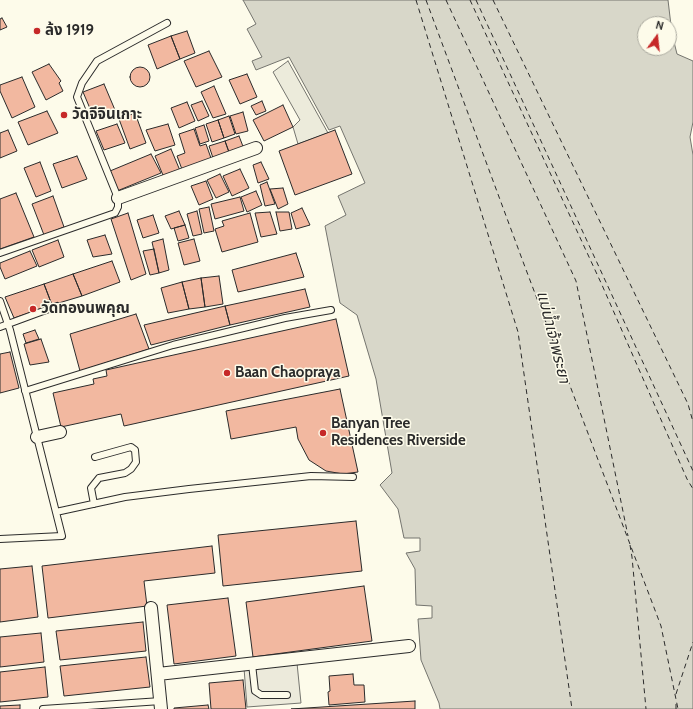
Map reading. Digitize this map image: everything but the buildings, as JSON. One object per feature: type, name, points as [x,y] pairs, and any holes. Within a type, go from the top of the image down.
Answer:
[{"type":"street","points":[[118,198],[256,148]]},
{"type":"street","points":[[37,437],[60,432]]},
{"type":"street","points":[[152,608],[161,705]]},
{"type":"street","points":[[158,674],[410,646]]},
{"type":"lane","points":[[0,253],[115,213],[118,207],[118,198],[78,97],[82,84],[97,61],[167,23]]},
{"type":"lane","points":[[0,301],[26,391],[62,536],[0,539]]},
{"type":"lane","points":[[0,327],[57,306]]},
{"type":"lane","points":[[26,391],[173,345],[285,318],[331,310]]},
{"type":"lane","points":[[94,504],[91,488],[99,478],[125,473],[131,469],[136,462],[135,450],[131,447],[96,457]]},
{"type":"lane","points":[[56,512],[125,497],[311,476],[354,477]]},
{"type":"lane","points":[[252,664],[255,691],[261,695],[287,695]]},
{"type":"lane","points":[[43,709],[161,705]]},
{"type":"shaded area","points":[[288,61],[328,133],[298,144],[293,127],[300,120],[273,72]]},
{"type":"shaded area","points":[[297,663],[301,703],[247,707],[244,668]]},
{"type":"water","name":"แม่น้ำเจ้าพระยา","points":[[243,0],[668,0],[670,16],[637,16],[637,56],[677,56],[677,54],[693,61],[693,122],[690,137],[693,155],[693,709],[440,709],[439,703],[421,660],[418,619],[432,618],[432,606],[416,605],[415,569],[406,553],[420,551],[420,538],[404,538],[398,509],[380,485],[392,473],[376,379],[357,315],[340,303],[325,226],[346,215],[338,196],[365,183],[340,126],[329,130],[289,57],[256,70],[252,61],[262,57],[247,29],[256,24]]},
{"type":"ferry route","points":[[416,0],[518,332],[572,709]]},
{"type":"ferry route","points":[[426,0],[661,626],[678,709]]},
{"type":"ferry route","points":[[446,0],[576,281],[628,536]]},
{"type":"ferry route","points":[[470,0],[602,285],[687,479],[693,489]]},
{"type":"ferry route","points":[[476,0],[693,471]]},
{"type":"ferry route","points":[[493,0],[688,404],[693,422]]},
{"type":"ferry route","points":[[630,545],[646,709]]},
{"type":"ferry route","points":[[676,694],[693,642]]},
{"type":"ferry route","points":[[676,700],[676,709]]},
{"type":"place","name":"ล้ง 1919","points":[[37,31]]},
{"type":"place","name":"วัดจีจินเกาะ","points":[[64,115]]},
{"type":"place","name":"วัดทองนพคุณ","points":[[33,309]]},
{"type":"place","name":"Baan Chaopraya","points":[[227,373]]},
{"type":"place","name":"Banyan Tree Residences Riverside","points":[[323,433]]}]
